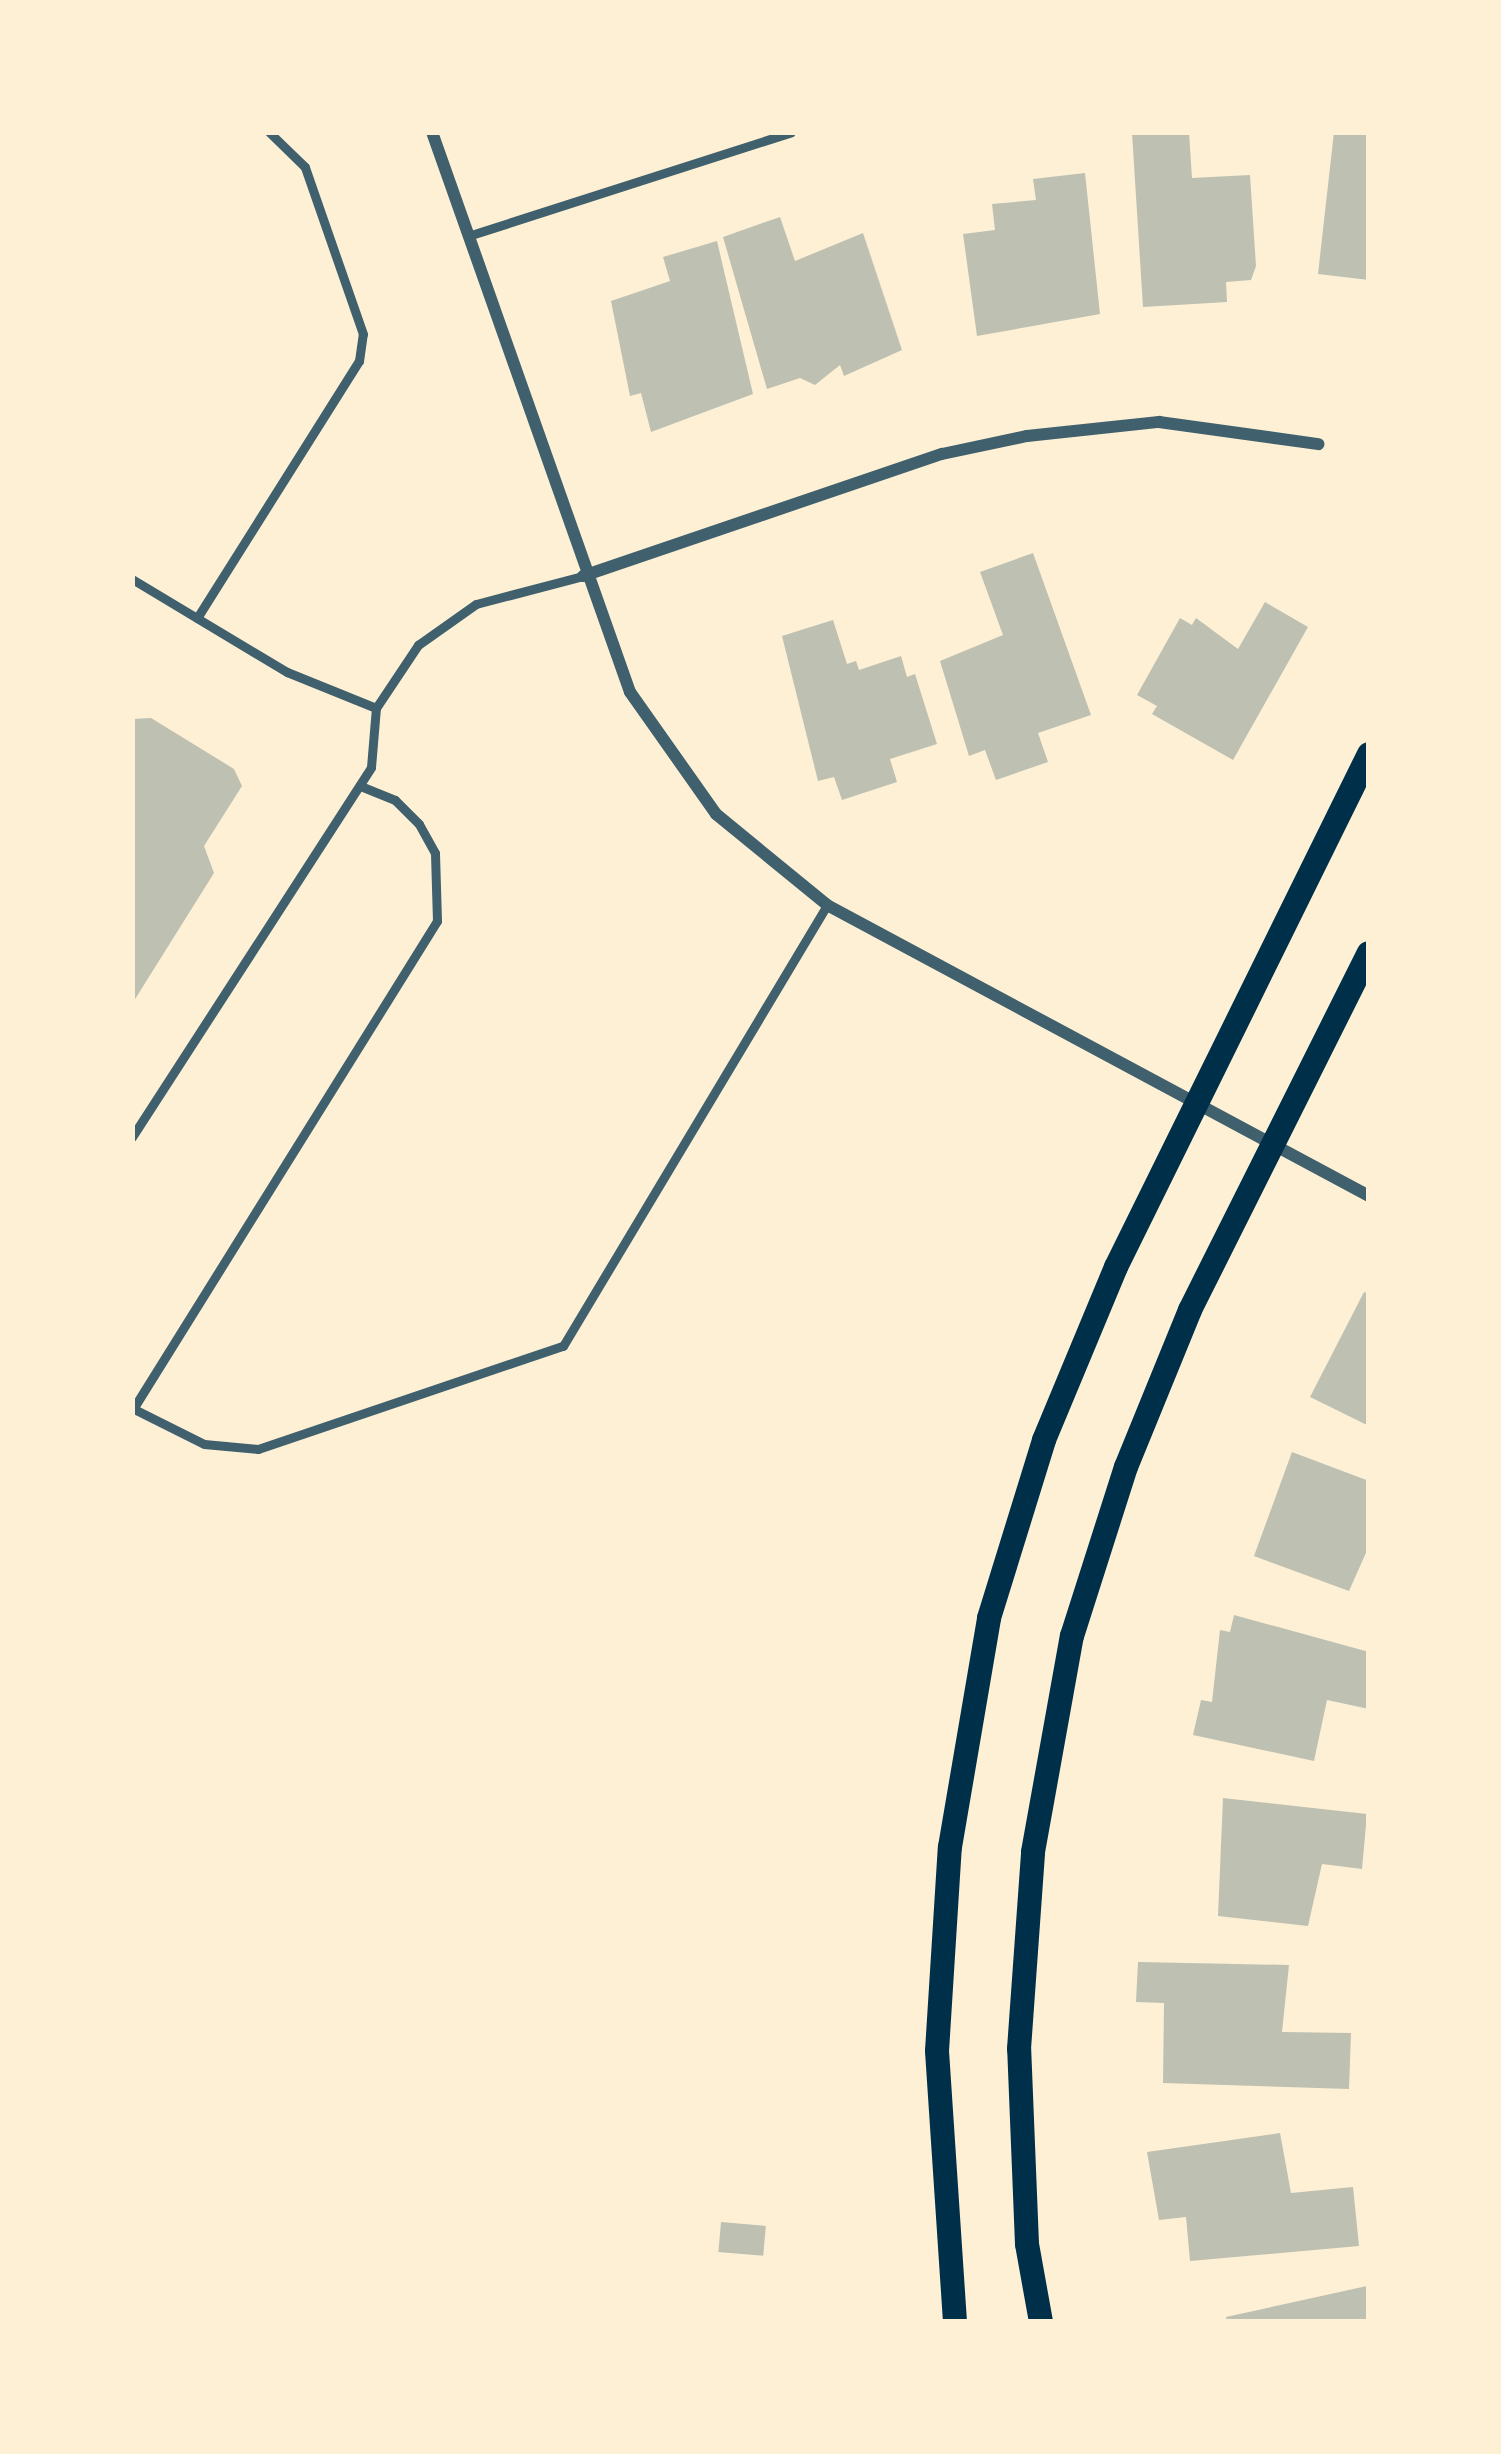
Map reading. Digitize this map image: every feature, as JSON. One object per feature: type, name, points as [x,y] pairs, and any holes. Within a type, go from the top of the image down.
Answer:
[{"type":"main road","points":[[955,2322],[938,2051],[950,1847],[989,1618],[1044,1440],[1192,1106],[1369,754]]},
{"type":"main road","points":[[1041,2322],[1027,2244],[1019,2049],[1033,1852],[1072,1636],[1190,1310],[1369,953]]},
{"type":"street","points":[[432,132],[584,576],[630,692],[687,778],[753,852],[826,905],[1270,1148],[1369,1196]]},
{"type":"street","points":[[584,576],[942,454],[1027,436],[1160,422],[1318,444]]},
{"type":"lane","points":[[197,618],[358,361],[363,334],[305,167],[269,132]]},
{"type":"lane","points":[[468,236],[791,132]]},
{"type":"lane","points":[[132,1137],[360,786],[371,767],[376,708],[418,645],[476,604],[584,576]]},
{"type":"lane","points":[[132,579],[286,672],[376,708]]},
{"type":"lane","points":[[360,786],[394,800],[419,824],[435,854],[437,920],[132,1408],[204,1444],[258,1449],[563,1346],[826,905]]},
{"type":"building","points":[[1189,132],[1192,178],[1250,175],[1256,266],[1251,280],[1226,282],[1227,302],[1143,307],[1132,133]]},
{"type":"building","points":[[1334,132],[1369,132],[1369,280],[1318,274]]},
{"type":"building","points":[[1085,173],[1100,314],[977,336],[963,234],[995,230],[992,204],[1036,200],[1033,179]]},
{"type":"building","points":[[780,217],[795,261],[863,233],[902,350],[844,376],[840,365],[815,385],[800,378],[767,389],[723,237]]},
{"type":"building","points":[[717,241],[753,394],[651,432],[641,393],[630,396],[611,301],[670,281],[663,257]]},
{"type":"building","points":[[1033,553],[1091,715],[1038,733],[1048,762],[996,780],[985,750],[969,756],[940,661],[1003,635],[980,572]]},
{"type":"building","points":[[1265,602],[1308,627],[1233,760],[1152,714],[1157,706],[1137,695],[1180,618],[1192,625],[1196,618],[1238,649]]},
{"type":"building","points":[[833,620],[847,664],[856,661],[859,670],[901,656],[907,677],[915,674],[937,744],[890,759],[897,782],[842,800],[834,777],[818,781],[782,636]]},
{"type":"building","points":[[151,718],[234,769],[242,786],[204,846],[214,873],[132,1004],[132,719]]},
{"type":"building","points":[[1364,1292],[1369,1294],[1369,1426],[1310,1397]]},
{"type":"building","points":[[1292,1452],[1369,1481],[1369,1546],[1349,1591],[1254,1556]]},
{"type":"building","points":[[1234,1615],[1369,1652],[1369,1709],[1327,1700],[1314,1761],[1193,1735],[1201,1700],[1212,1702],[1220,1630],[1230,1632]]},
{"type":"building","points":[[1223,1798],[1367,1814],[1362,1869],[1322,1864],[1308,1926],[1218,1916]]},
{"type":"building","points":[[1138,1962],[1289,1965],[1282,2032],[1351,2033],[1349,2089],[1163,2083],[1164,2003],[1136,2002]]},
{"type":"building","points":[[1280,2133],[1291,2193],[1353,2187],[1359,2246],[1190,2261],[1186,2217],[1159,2220],[1147,2152]]},
{"type":"building","points":[[721,2222],[766,2226],[763,2256],[718,2252]]},
{"type":"building","points":[[1367,2286],[1369,2322],[1227,2322],[1226,2317]]}]
